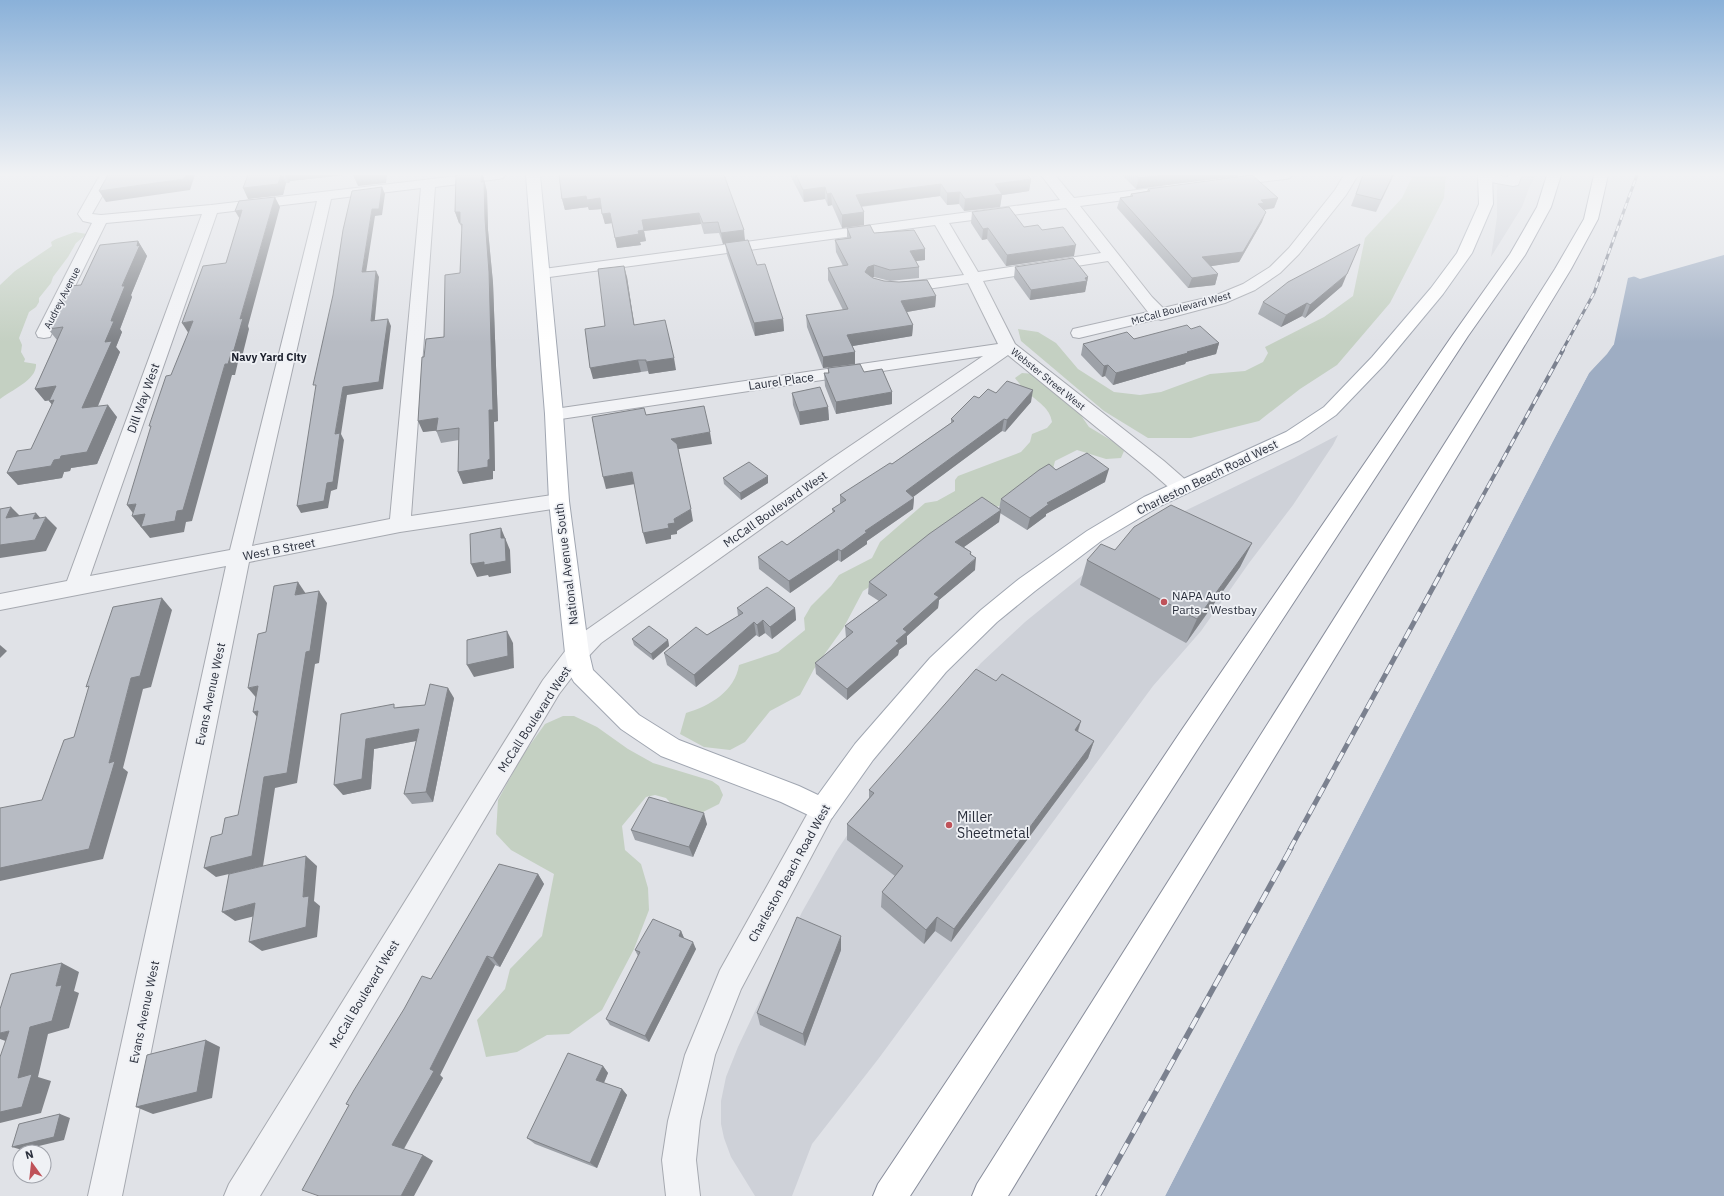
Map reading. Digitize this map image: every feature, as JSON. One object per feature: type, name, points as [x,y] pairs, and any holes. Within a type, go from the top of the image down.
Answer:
[{"type":"main road","name":"National Avenue South","points":[[538,231],[554,414],[559,501],[576,654],[582,675],[630,722],[670,748],[790,794],[823,810]]},
{"type":"main road","name":"Charleston Beach Road West","points":[[823,810],[864,752],[938,665],[989,616],[1027,585],[1088,540],[1151,502],[1293,436],[1330,411],[1387,350],[1437,291],[1464,253],[1474,231]]},
{"type":"main road","points":[[890,1196],[1190,739],[1460,336],[1517,255],[1531,231]]},
{"type":"main road","points":[[989,1196],[1563,269],[1584,231]]},
{"type":"street","name":"Audrey Avenue","points":[[44,333],[96,231]]},
{"type":"street","name":"Dill Way West","points":[[75,588],[203,231]]},
{"type":"street","name":"Evans Avenue West","points":[[105,1196],[239,557],[316,231]]},
{"type":"street","points":[[400,526],[424,231]]},
{"type":"street","points":[[542,273],[865,231]]},
{"type":"street","name":"Webster Street West","points":[[946,231],[973,277],[1008,347],[1157,466],[1181,487]]},
{"type":"street","points":[[1092,231],[1146,300],[1161,315]]},
{"type":"street","name":"McCall Boulevard West","points":[[1079,333],[1161,315],[1219,300],[1249,287],[1275,270],[1294,251],[1310,231]]},
{"type":"street","points":[[884,287],[902,288],[934,284],[1112,256]]},
{"type":"street","name":"McCall Boulevard West","points":[[241,1196],[551,686],[576,654],[593,637],[835,466],[1008,347]]},
{"type":"street","name":"Laurel Place","points":[[554,414],[1008,347]]},
{"type":"street","name":"West B Street","points":[[0,602],[400,526],[559,501]]},
{"type":"street","name":"Charleston Beach Road West","points":[[683,1196],[679,1160],[684,1121],[700,1055],[730,980],[823,810]]},
{"type":"shaded area","points":[[1495,231],[1507,231],[1491,257]]},
{"type":"shaded area","points":[[1338,435],[1333,445],[1293,505],[1249,563],[1201,631],[1153,686],[879,1058],[812,1144],[792,1196],[755,1196],[731,1157],[724,1138],[721,1124],[721,1101],[726,1077],[738,1047],[802,912],[836,852],[891,769],[981,663],[1025,622],[1089,570],[1162,522]]},
{"type":"green space","points":[[1372,231],[1427,231],[1390,303],[1337,365],[1300,389],[1259,421],[1191,438],[1148,438],[1104,411],[1021,341],[1018,329],[1038,332],[1056,343],[1078,369],[1114,392],[1140,395],[1161,392],[1210,374],[1245,371],[1263,362],[1268,353],[1265,347],[1324,317],[1353,296],[1365,238]]},
{"type":"green space","points":[[75,232],[87,234],[76,243],[68,257],[53,277],[51,283],[39,298],[39,302],[36,307],[29,312],[19,338],[22,345],[21,352],[25,359],[24,362],[36,364],[35,370],[28,380],[0,399],[0,285],[15,271],[52,246],[51,242]]},
{"type":"green space","points":[[1022,373],[1035,374],[1080,414],[1089,427],[1114,442],[1124,451],[1121,458],[1106,459],[1077,450],[1055,461],[1053,469],[1004,504],[994,508],[863,591],[844,627],[814,669],[800,695],[770,711],[745,742],[730,750],[704,747],[680,734],[686,713],[712,702],[727,690],[737,674],[739,665],[778,652],[805,630],[804,618],[811,606],[831,586],[839,575],[872,558],[880,542],[925,503],[937,501],[955,491],[955,480],[958,476],[1021,452],[1030,442],[1032,434],[1047,428],[1052,422],[1049,413],[1024,390],[1015,378]]},
{"type":"green space","points":[[563,716],[574,716],[597,727],[628,749],[653,763],[712,781],[719,786],[723,795],[719,804],[703,812],[684,811],[675,808],[666,798],[655,795],[646,797],[622,826],[625,850],[641,864],[648,888],[649,910],[634,949],[602,1010],[569,1034],[547,1035],[517,1052],[486,1057],[477,1020],[505,989],[510,969],[542,936],[554,874],[511,850],[496,834],[498,800],[522,756],[545,724]]},
{"type":"water","points":[[1724,253],[1724,1196],[1165,1196],[1553,441],[1589,373],[1614,344],[1628,278]]},
{"type":"pier","points":[[1724,251],[1724,255],[1640,279],[1631,275]]},
{"type":"pier","points":[[1614,335],[1614,344],[1607,354],[1589,373],[1553,441],[1165,1196],[1163,1196],[1551,440],[1587,372],[1612,344]]},
{"type":"building","points":[[236,231],[265,231],[240,319],[243,318],[234,350],[232,351],[228,364],[225,364],[183,510],[177,511],[175,521],[141,527],[145,514],[132,516],[136,504],[127,505],[151,426],[149,426],[166,376],[171,375],[193,321],[182,323],[203,266],[226,263]]},
{"type":"building","points":[[343,231],[369,231],[362,272],[376,271],[371,321],[388,319],[379,382],[343,387],[335,434],[340,433],[333,482],[327,483],[324,501],[297,506],[316,385],[313,385],[333,295]]},
{"type":"building","points":[[462,231],[486,231],[489,272],[493,410],[489,410],[490,459],[488,460],[488,467],[458,472],[459,428],[436,431],[438,418],[418,421],[422,357],[424,357],[426,339],[444,337],[445,275],[460,273]]},
{"type":"building","points":[[614,231],[639,231],[639,234],[615,238]]},
{"type":"building","points":[[720,231],[738,231],[721,233]]},
{"type":"building","points":[[848,231],[873,231],[874,233],[914,231],[925,249],[910,251],[919,267],[890,270],[874,265],[868,267],[865,272],[873,278],[884,281],[899,282],[927,280],[936,296],[901,301],[913,325],[847,335],[855,352],[823,357],[806,315],[848,309],[828,268],[848,265],[835,240],[851,238]]},
{"type":"building","points":[[990,231],[1066,231],[1076,245],[1007,255]]},
{"type":"building","points":[[1150,231],[1255,231],[1243,252],[1202,257],[1218,274],[1192,278]]},
{"type":"building","points":[[748,240],[757,265],[765,264],[783,319],[754,323],[725,243]]},
{"type":"building","points":[[138,241],[137,246],[140,245],[122,286],[125,286],[112,318],[111,321],[114,321],[105,342],[112,341],[82,408],[108,405],[87,452],[61,456],[60,459],[54,460],[51,466],[7,473],[17,451],[31,449],[54,400],[49,401],[56,386],[35,389],[63,327],[48,329],[69,286],[81,285],[100,245]]},
{"type":"building","points":[[1360,244],[1347,274],[1310,305],[1307,303],[1286,315],[1263,302],[1288,282]]},
{"type":"building","points":[[1073,258],[1088,277],[1085,278],[1087,281],[1031,290],[1015,267]]},
{"type":"building","points":[[624,266],[634,325],[665,320],[674,358],[646,362],[646,360],[638,360],[590,368],[585,329],[605,326],[598,269]]},
{"type":"building","points":[[1187,325],[1191,329],[1200,326],[1219,343],[1116,373],[1108,365],[1104,366],[1083,344],[1127,332],[1134,339]]},
{"type":"building","points":[[860,364],[864,372],[882,369],[892,392],[836,402],[824,373],[829,373],[828,368]]},
{"type":"building","points":[[1007,381],[1033,390],[1007,420],[1004,419],[906,491],[914,498],[865,531],[867,532],[841,551],[838,549],[789,581],[758,557],[782,541],[787,545],[835,511],[832,509],[846,500],[840,495],[890,463],[892,464],[954,421],[951,419],[974,396],[979,398],[988,389],[996,393]]},
{"type":"building","points":[[820,387],[828,407],[799,412],[792,393]]},
{"type":"building","points":[[704,406],[710,432],[671,439],[677,444],[691,509],[674,519],[675,523],[668,524],[669,528],[643,533],[632,472],[603,477],[592,417],[644,408],[646,415]]},
{"type":"building","points":[[1087,453],[1109,469],[1047,503],[1049,504],[1030,518],[1001,499],[1049,464],[1056,470]]},
{"type":"building","points":[[749,462],[768,476],[740,493],[723,478]]},
{"type":"building","points":[[982,497],[1001,510],[955,542],[971,552],[970,554],[976,558],[934,594],[939,597],[903,629],[907,632],[896,641],[899,643],[847,689],[815,663],[853,632],[845,626],[887,595],[869,582],[929,534]]},
{"type":"building","name":"NAPA Auto Parts - Westbay","points":[[1171,505],[1252,543],[1197,619],[1087,560],[1101,544],[1115,550],[1134,527]]},
{"type":"building","points":[[11,507],[6,518],[36,513],[33,519],[46,517],[35,540],[0,545],[0,509]]},
{"type":"building","points":[[501,528],[501,538],[505,538],[506,561],[484,565],[484,562],[471,564],[470,534]]},
{"type":"building","points":[[298,582],[295,595],[319,591],[310,651],[306,652],[287,773],[264,777],[252,856],[204,868],[211,837],[222,834],[225,818],[238,815],[258,711],[253,712],[258,686],[248,688],[258,634],[266,632],[274,586]]},
{"type":"building","points":[[767,587],[795,608],[770,627],[763,620],[757,625],[754,622],[694,675],[664,653],[696,627],[707,635],[743,613],[737,608]]},
{"type":"building","points":[[162,598],[140,676],[131,678],[109,763],[115,761],[89,849],[0,868],[0,808],[42,800],[64,740],[74,737],[89,686],[86,687],[113,607]]},
{"type":"building","points":[[649,626],[668,640],[651,654],[632,639]]},
{"type":"building","points":[[507,631],[508,656],[467,665],[467,640]]},
{"type":"building","name":"Miller Sheetmetal","points":[[976,669],[996,681],[1002,674],[1081,721],[1075,730],[1094,741],[954,929],[937,917],[926,930],[882,892],[903,866],[847,824],[874,793],[869,790]]},
{"type":"building","points":[[430,684],[448,688],[426,792],[404,794],[419,729],[366,739],[362,779],[334,785],[341,714],[394,704],[394,708],[425,705]]},
{"type":"building","points":[[649,797],[704,813],[689,847],[631,830]]},
{"type":"building","points":[[306,856],[303,897],[309,896],[306,927],[249,942],[255,903],[222,912],[229,874]]},
{"type":"building","points":[[499,864],[538,874],[493,958],[487,956],[430,1069],[434,1071],[392,1145],[423,1155],[401,1196],[319,1196],[302,1190],[349,1105],[346,1104],[404,1009],[422,976],[431,979]]},
{"type":"building","points":[[797,917],[841,936],[803,1034],[757,1013]]},
{"type":"building","points":[[653,919],[681,931],[679,936],[693,942],[645,1036],[606,1019],[640,952],[635,950]]},
{"type":"building","points":[[62,963],[56,986],[62,985],[52,1021],[30,1027],[18,1078],[32,1074],[22,1107],[0,1112],[0,1057],[9,1031],[0,1033],[0,1009],[11,974]]},
{"type":"building","points":[[206,1040],[197,1092],[136,1107],[147,1055]]},
{"type":"building","points":[[568,1053],[603,1066],[596,1080],[622,1089],[590,1163],[527,1138]]},
{"type":"building","points":[[60,1114],[54,1137],[25,1144],[13,1144],[19,1124]]},
{"type":"railway","points":[[1562,351],[1594,293],[1617,231]]},
{"type":"railway","points":[[1441,572],[1563,350]]},
{"type":"railway","points":[[1290,849],[1442,571]]},
{"type":"railway","points":[[1098,1196],[1291,848]]},
{"type":"place","name":"NAPA Auto Parts - Westbay","points":[[1164,602]]},
{"type":"place","name":"Miller Sheetmetal","points":[[949,825]]},
{"type":"district","name":"Navy Yard City","points":[[269,357]]}]
